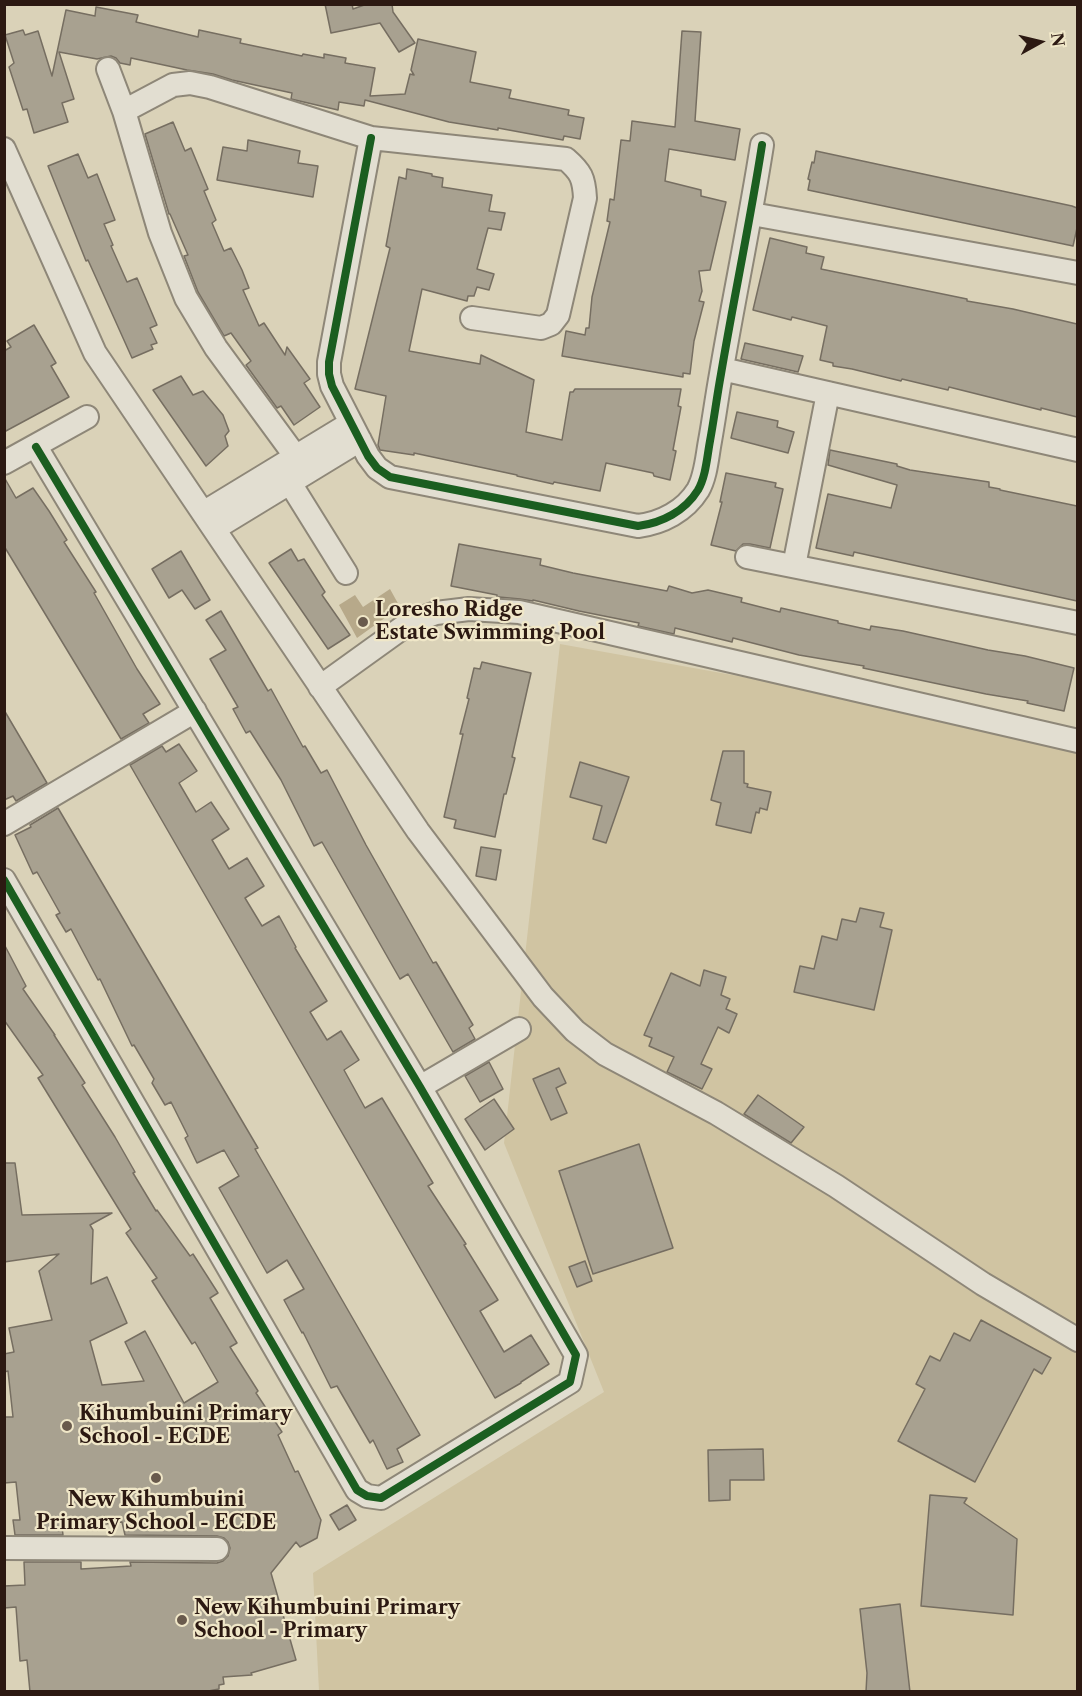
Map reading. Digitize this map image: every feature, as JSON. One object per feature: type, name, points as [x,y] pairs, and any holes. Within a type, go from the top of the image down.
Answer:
[{"type":"street","points":[[108,69],[124,111],[160,233],[186,297],[216,348],[296,457]]},
{"type":"street","points":[[124,111],[173,85],[190,83],[210,87],[371,138],[567,159],[578,169],[584,181],[585,198],[558,315],[551,324],[541,328],[472,318]]},
{"type":"street","points":[[371,138],[329,362],[332,386],[368,456],[377,468],[390,477],[638,526],[662,520],[675,513],[689,502],[699,488],[706,465],[752,214],[762,145]]},
{"type":"street","points":[[4,149],[95,353],[418,831],[543,998],[575,1031],[605,1053],[716,1113],[836,1186],[983,1284],[1077,1340]]},
{"type":"street","points":[[752,214],[1077,273]]},
{"type":"street","points":[[722,369],[1077,450]]},
{"type":"street","points":[[794,566],[828,393]]},
{"type":"street","points":[[4,463],[87,417]]},
{"type":"street","points":[[209,521],[296,457],[356,431]]},
{"type":"street","points":[[209,521],[290,483],[356,431]]},
{"type":"street","points":[[4,880],[357,1490],[367,1496],[381,1498],[570,1382],[576,1355],[420,1087],[36,447]]},
{"type":"street","points":[[290,483],[346,573]]},
{"type":"street","points":[[747,557],[1077,623]]},
{"type":"street","points":[[320,687],[409,623],[436,613],[491,609],[530,615],[1077,741]]},
{"type":"street","points":[[4,824],[195,711]]},
{"type":"street","points":[[420,1087],[519,1029]]},
{"type":"street","points":[[4,1548],[217,1549]]},
{"type":"shaded area","name":"Loresho Ridge Estate Swimming Pool","points":[[390,589],[400,607],[357,638],[339,605],[355,595],[363,607]]},
{"type":"shaded area","points":[[560,644],[1077,737],[1077,1691],[319,1691],[313,1573],[604,1392],[504,1143]]},
{"type":"building","points":[[325,4],[352,4],[353,9],[367,4],[392,4],[393,12],[415,43],[399,52],[380,23],[331,33]]},
{"type":"building","points":[[96,7],[138,15],[136,22],[198,37],[199,30],[241,39],[240,43],[302,56],[303,54],[324,58],[324,54],[346,58],[345,63],[375,68],[370,96],[405,94],[410,74],[414,75],[411,70],[418,39],[476,52],[470,82],[511,90],[509,98],[569,110],[568,115],[584,118],[580,139],[564,136],[563,140],[449,122],[365,100],[364,106],[339,102],[338,110],[291,99],[292,93],[213,74],[131,58],[130,65],[120,63],[111,56],[97,59],[59,52],[74,99],[62,103],[68,122],[34,133],[27,109],[23,110],[9,67],[14,63],[5,35],[23,30],[25,35],[38,31],[52,76],[66,10],[95,16]]},
{"type":"building","points":[[682,31],[701,32],[695,121],[740,129],[735,160],[669,149],[665,181],[701,190],[701,196],[726,202],[710,270],[699,271],[702,291],[699,301],[704,302],[694,341],[690,374],[683,373],[683,377],[562,356],[566,331],[585,335],[586,328],[589,328],[592,297],[610,222],[607,221],[610,199],[614,200],[621,140],[630,141],[632,121],[675,127]]},
{"type":"building","points":[[173,122],[185,151],[191,148],[208,189],[204,191],[216,220],[212,223],[224,251],[231,248],[242,270],[249,288],[243,290],[259,326],[264,323],[285,355],[287,347],[310,379],[304,383],[320,407],[294,425],[281,406],[277,408],[246,365],[251,361],[231,333],[224,336],[198,292],[184,256],[188,255],[169,214],[145,134]]},
{"type":"building","points":[[248,140],[300,151],[298,163],[318,166],[313,197],[217,180],[223,147],[247,151]]},
{"type":"building","points":[[816,151],[1072,206],[1077,208],[1077,228],[1073,246],[808,190],[810,180],[808,179]]},
{"type":"building","points":[[78,154],[88,178],[97,174],[115,220],[104,224],[127,282],[137,278],[157,325],[150,328],[157,343],[151,345],[153,349],[132,358],[88,260],[86,261],[48,166]]},
{"type":"building","points":[[407,169],[443,178],[442,187],[492,195],[489,211],[505,213],[501,230],[488,228],[477,269],[494,274],[489,290],[477,287],[474,296],[468,296],[467,301],[422,289],[409,351],[480,364],[481,355],[534,380],[526,432],[562,440],[570,392],[575,389],[681,389],[678,406],[681,407],[673,450],[676,451],[670,480],[654,476],[653,473],[606,463],[600,491],[554,482],[553,484],[414,453],[414,455],[380,450],[378,445],[386,396],[355,389],[390,248],[386,246],[399,177],[406,179]]},
{"type":"building","points":[[770,238],[807,247],[806,253],[824,257],[821,269],[1077,324],[1077,417],[949,387],[948,390],[833,366],[833,363],[820,360],[827,326],[753,310]]},
{"type":"building","points":[[34,325],[56,363],[51,366],[69,397],[4,432],[4,351],[11,347],[7,341]]},
{"type":"building","points":[[745,343],[803,356],[798,372],[741,359]]},
{"type":"building","points":[[181,376],[193,395],[203,391],[223,415],[229,431],[225,436],[228,446],[206,466],[153,390]]},
{"type":"building","points":[[737,412],[778,421],[777,427],[794,432],[788,453],[731,438]]},
{"type":"building","points":[[830,450],[897,464],[897,466],[910,470],[989,482],[989,487],[1000,490],[1077,506],[1077,601],[854,552],[853,556],[816,548],[828,494],[891,508],[897,485],[828,465]]},
{"type":"building","points":[[726,473],[776,483],[775,487],[783,489],[770,548],[743,544],[736,551],[711,545],[722,502],[720,502]]},
{"type":"building","points":[[4,477],[16,498],[33,488],[49,511],[67,540],[64,542],[96,592],[94,593],[137,669],[160,704],[143,714],[149,723],[121,739],[4,546]]},
{"type":"building","points":[[459,544],[541,559],[540,565],[573,573],[667,591],[669,586],[692,593],[708,590],[742,598],[741,602],[780,612],[781,608],[870,630],[871,626],[903,631],[1074,668],[1064,711],[1027,703],[1028,701],[863,668],[864,666],[799,655],[733,638],[732,642],[675,628],[674,634],[638,626],[639,623],[533,600],[497,597],[497,595],[451,586]]},
{"type":"building","points":[[291,549],[298,561],[304,559],[325,592],[322,595],[350,635],[328,649],[269,563]]},
{"type":"building","points":[[181,551],[210,600],[195,609],[182,590],[169,598],[152,569]]},
{"type":"building","points":[[221,611],[268,691],[271,689],[303,747],[305,746],[321,773],[327,770],[366,845],[433,963],[436,962],[473,1025],[469,1028],[475,1039],[453,1052],[408,974],[400,979],[322,842],[314,846],[281,780],[250,731],[246,733],[233,709],[238,707],[210,659],[226,650],[206,620]]},
{"type":"building","points":[[482,662],[531,673],[512,757],[515,758],[506,794],[504,794],[495,837],[454,828],[456,820],[444,817],[463,734],[460,734],[474,668],[480,669]]},
{"type":"building","points":[[4,710],[47,783],[16,801],[13,796],[4,800]]},
{"type":"building","points":[[179,744],[197,771],[179,783],[196,812],[211,802],[229,829],[212,840],[229,869],[247,858],[264,886],[245,898],[262,926],[279,916],[295,948],[327,1001],[310,1012],[327,1040],[341,1031],[359,1060],[344,1070],[365,1108],[382,1098],[433,1183],[428,1186],[466,1244],[464,1245],[498,1300],[480,1311],[504,1352],[531,1335],[549,1364],[495,1398],[130,765],[162,746],[166,752]]},
{"type":"building","points":[[723,751],[744,751],[744,783],[748,784],[747,787],[771,792],[767,810],[760,808],[759,813],[756,812],[751,833],[716,825],[721,803],[711,800]]},
{"type":"building","points":[[580,762],[629,777],[606,843],[593,839],[602,806],[570,797]]},
{"type":"building","points":[[58,808],[258,1148],[255,1149],[420,1435],[397,1449],[403,1462],[387,1469],[373,1440],[370,1443],[337,1386],[331,1388],[284,1300],[304,1289],[287,1260],[267,1273],[219,1188],[239,1176],[224,1150],[197,1163],[185,1138],[188,1136],[171,1102],[165,1105],[152,1083],[154,1079],[134,1045],[132,1046],[100,979],[98,980],[71,929],[66,932],[56,915],[60,913],[37,872],[33,874],[15,835]]},
{"type":"building","points":[[481,847],[501,850],[496,880],[476,876]]},
{"type":"building","points":[[860,908],[884,913],[880,927],[892,930],[874,1010],[794,992],[800,966],[814,969],[822,936],[837,940],[842,919],[856,922]]},
{"type":"building","points":[[4,944],[26,986],[23,989],[85,1083],[82,1085],[115,1137],[156,1211],[190,1256],[193,1254],[218,1293],[210,1298],[237,1343],[230,1347],[258,1391],[256,1393],[282,1432],[278,1435],[321,1520],[317,1538],[300,1547],[296,1542],[271,1573],[296,1660],[251,1673],[252,1675],[223,1677],[224,1684],[219,1685],[219,1689],[203,1692],[30,1692],[27,1660],[20,1661],[16,1607],[4,1608],[4,1586],[25,1585],[24,1562],[81,1562],[81,1569],[131,1566],[130,1562],[217,1563],[228,1556],[230,1548],[224,1538],[217,1536],[125,1535],[122,1522],[97,1525],[97,1522],[62,1527],[63,1535],[15,1535],[13,1520],[20,1520],[16,1482],[4,1483],[4,1417],[13,1417],[8,1371],[4,1372],[4,1354],[14,1352],[9,1328],[52,1320],[39,1271],[59,1254],[4,1262],[4,1163],[15,1163],[22,1215],[112,1213],[90,1225],[93,1230],[91,1284],[107,1277],[127,1323],[90,1341],[102,1385],[144,1381],[125,1342],[145,1331],[184,1403],[218,1382],[195,1342],[192,1344],[152,1281],[157,1278],[126,1233],[131,1229],[38,1078],[43,1075],[4,1020]]},
{"type":"building","points":[[704,970],[726,977],[721,995],[730,999],[726,1009],[737,1014],[729,1033],[718,1027],[701,1064],[712,1069],[702,1089],[667,1072],[674,1057],[649,1046],[652,1038],[644,1035],[671,973],[700,986]]},
{"type":"building","points":[[489,1062],[503,1089],[480,1102],[465,1076]]},
{"type":"building","points":[[559,1068],[566,1083],[556,1088],[567,1113],[551,1120],[533,1079]]},
{"type":"building","points":[[758,1095],[804,1127],[791,1143],[744,1114]]},
{"type":"building","points":[[494,1099],[514,1129],[485,1150],[465,1119]]},
{"type":"building","points":[[639,1144],[673,1248],[593,1274],[559,1171]]},
{"type":"building","points":[[585,1261],[592,1281],[577,1287],[569,1267]]},
{"type":"building","points":[[981,1320],[1051,1358],[1042,1374],[1034,1369],[975,1482],[898,1441],[925,1389],[916,1384],[930,1356],[940,1361],[954,1333],[970,1341]]},
{"type":"building","points":[[763,1449],[764,1480],[730,1480],[730,1500],[709,1501],[708,1450]]},
{"type":"building","points":[[930,1495],[967,1498],[964,1503],[1017,1539],[1013,1615],[921,1606]]},
{"type":"building","points":[[347,1505],[356,1520],[339,1530],[330,1515]]},
{"type":"building","points":[[900,1604],[910,1692],[866,1692],[867,1673],[860,1609]]},
{"type":"cycle path","points":[[371,138],[329,362],[332,386],[368,456],[377,468],[390,477],[638,526],[664,519],[680,510],[693,497],[703,479],[762,145]]},
{"type":"cycle path","points":[[4,880],[357,1490],[367,1496],[381,1498],[570,1382],[576,1355],[420,1087],[36,447]]},
{"type":"place","name":"Loresho Ridge Estate Swimming Pool","points":[[363,622]]},
{"type":"place","name":"Kihumbuini Primary School - ECDE","points":[[67,1426]]},
{"type":"place","name":"New Kihumbuini Primary School - ECDE","points":[[156,1478]]},
{"type":"place","name":"New Kihumbuini Primary School - Primary","points":[[182,1620]]}]
